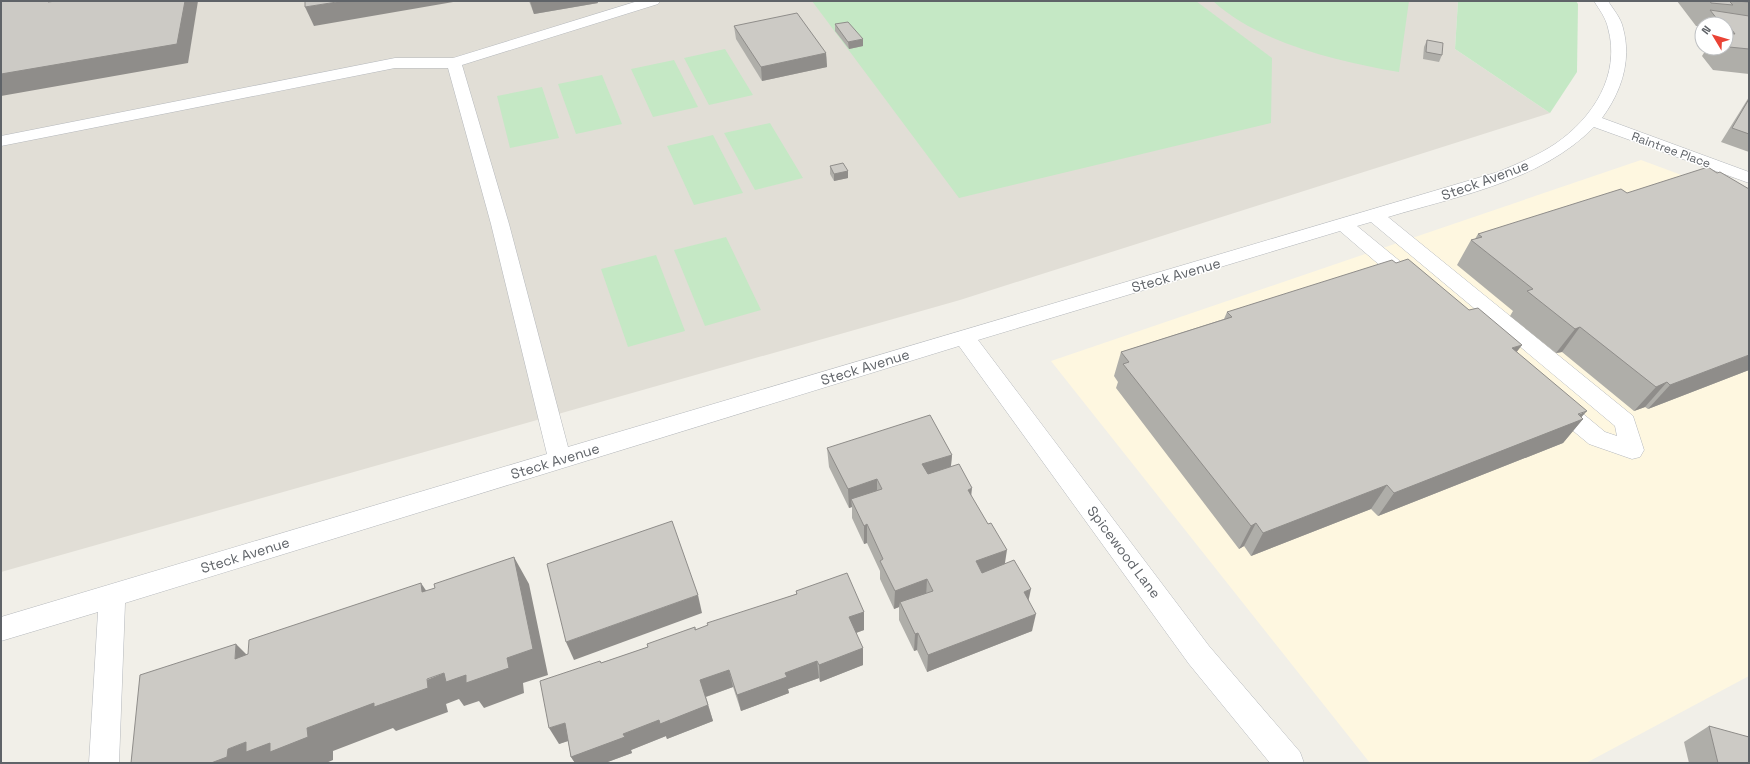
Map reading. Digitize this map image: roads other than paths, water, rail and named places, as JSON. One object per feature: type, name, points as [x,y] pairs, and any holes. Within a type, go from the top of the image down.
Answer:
[{"type":"street","points":[[1,141],[395,63],[454,63],[653,1]]},
{"type":"street","name":"Steck Avenue","points":[[1,629],[964,337],[1375,216],[1504,176],[1544,158],[1570,141],[1593,121],[1608,97],[1618,73],[1620,46],[1615,26],[1601,1]]},
{"type":"street","points":[[454,63],[500,224],[560,460]]},
{"type":"street","name":"Raintree Place","points":[[1593,121],[1749,178]]},
{"type":"street","points":[[1375,216],[1625,422],[1632,450],[1597,438],[1543,392]]},
{"type":"street","points":[[1344,225],[1428,296]]},
{"type":"street","name":"Spicewood Lane","points":[[964,337],[1199,654],[1289,763]]},
{"type":"street","points":[[104,763],[112,596]]}]
